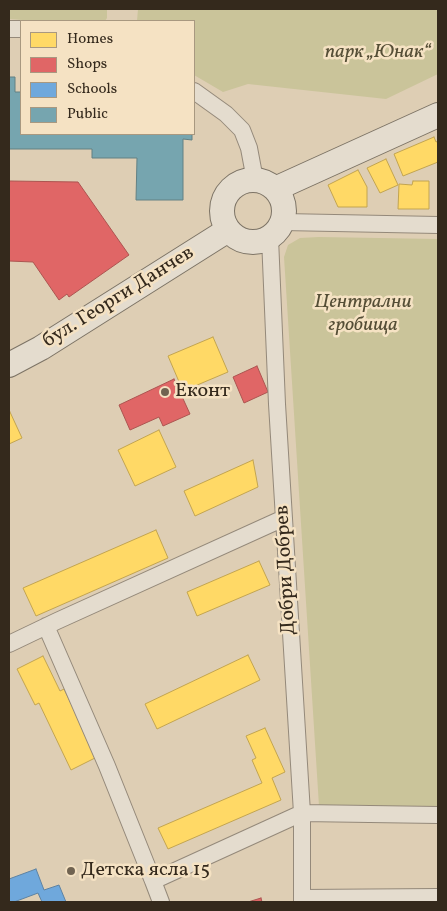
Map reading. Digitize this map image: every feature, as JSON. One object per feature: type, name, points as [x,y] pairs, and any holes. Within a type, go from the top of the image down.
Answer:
[{"type":"main road","points":[[265,184],[284,202],[285,212],[277,230],[257,243],[239,239],[228,230],[222,216],[222,206],[232,189],[240,183],[265,184],[438,114]]},
{"type":"main road","name":"бул. Георги Данчев","points":[[9,365],[41,348],[228,230]]},
{"type":"street","points":[[195,92],[226,114],[242,130],[265,184]]},
{"type":"street","points":[[277,230],[438,225]]},
{"type":"street","name":"Добри Добрев","points":[[277,230],[276,395],[302,813],[302,900]]},
{"type":"street","points":[[9,644],[284,518]]},
{"type":"street","points":[[46,626],[107,766],[161,902]]},
{"type":"street","points":[[153,881],[302,813],[438,815]]},
{"type":"street","points":[[302,900],[438,897]]},
{"type":"green space","points":[[9,9],[107,9],[106,20],[9,19]]},
{"type":"green space","name":"парк „Юнак“","points":[[138,9],[438,9],[438,74],[386,99],[248,84],[223,92],[195,76],[195,20],[137,20]]},
{"type":"green space","name":"Централни гробища","points":[[300,238],[438,239],[438,808],[319,806],[284,257],[288,245]]},
{"type":"building: Homes","points":[[434,137],[436,142],[438,141],[438,162],[403,176],[394,154]]},
{"type":"building: Homes","points":[[386,159],[398,185],[380,193],[367,168]]},
{"type":"building: Homes","points":[[358,170],[367,187],[367,207],[338,207],[328,185]]},
{"type":"building: Homes","points":[[413,181],[429,181],[429,209],[398,209],[399,184],[412,185]]},
{"type":"building: Homes","points":[[213,337],[228,372],[183,391],[168,356]]},
{"type":"building: Homes","points":[[9,413],[22,438],[9,444]]},
{"type":"building: Homes","points":[[159,430],[176,467],[135,486],[118,450]]},
{"type":"building: Homes","points":[[253,460],[258,487],[195,516],[184,491]]},
{"type":"building: Homes","points":[[156,530],[168,558],[36,616],[23,588]]},
{"type":"building: Homes","points":[[259,561],[270,585],[197,616],[187,592]]},
{"type":"building: Homes","points":[[248,655],[260,680],[157,729],[145,704]]},
{"type":"building: Homes","points":[[43,656],[60,691],[64,689],[97,757],[71,770],[39,703],[35,705],[17,669]]},
{"type":"building: Homes","points":[[265,728],[285,772],[272,778],[281,800],[168,849],[158,828],[262,783],[252,760],[256,758],[246,736]]},
{"type":"building: Shops","points":[[9,181],[78,182],[129,255],[69,297],[67,294],[59,300],[33,262],[9,261]]},
{"type":"building: Shops","points":[[257,366],[268,392],[244,403],[233,377]]},
{"type":"building: Shops","points":[[174,379],[190,414],[163,426],[159,417],[130,430],[119,405]]},
{"type":"building: Shops","points":[[261,898],[262,902],[248,902]]},
{"type":"building: Schools","points":[[36,869],[44,890],[59,885],[66,902],[42,902],[38,893],[9,902],[9,879]]},
{"type":"building: Public","points":[[9,77],[15,77],[15,92],[20,92],[20,135],[192,135],[192,140],[183,139],[183,200],[136,200],[137,158],[92,158],[92,149],[9,149]]},
{"type":"place","name":"Еконт","points":[[165,392]]},
{"type":"place","name":"Детска ясла 15","points":[[71,871]]}]
